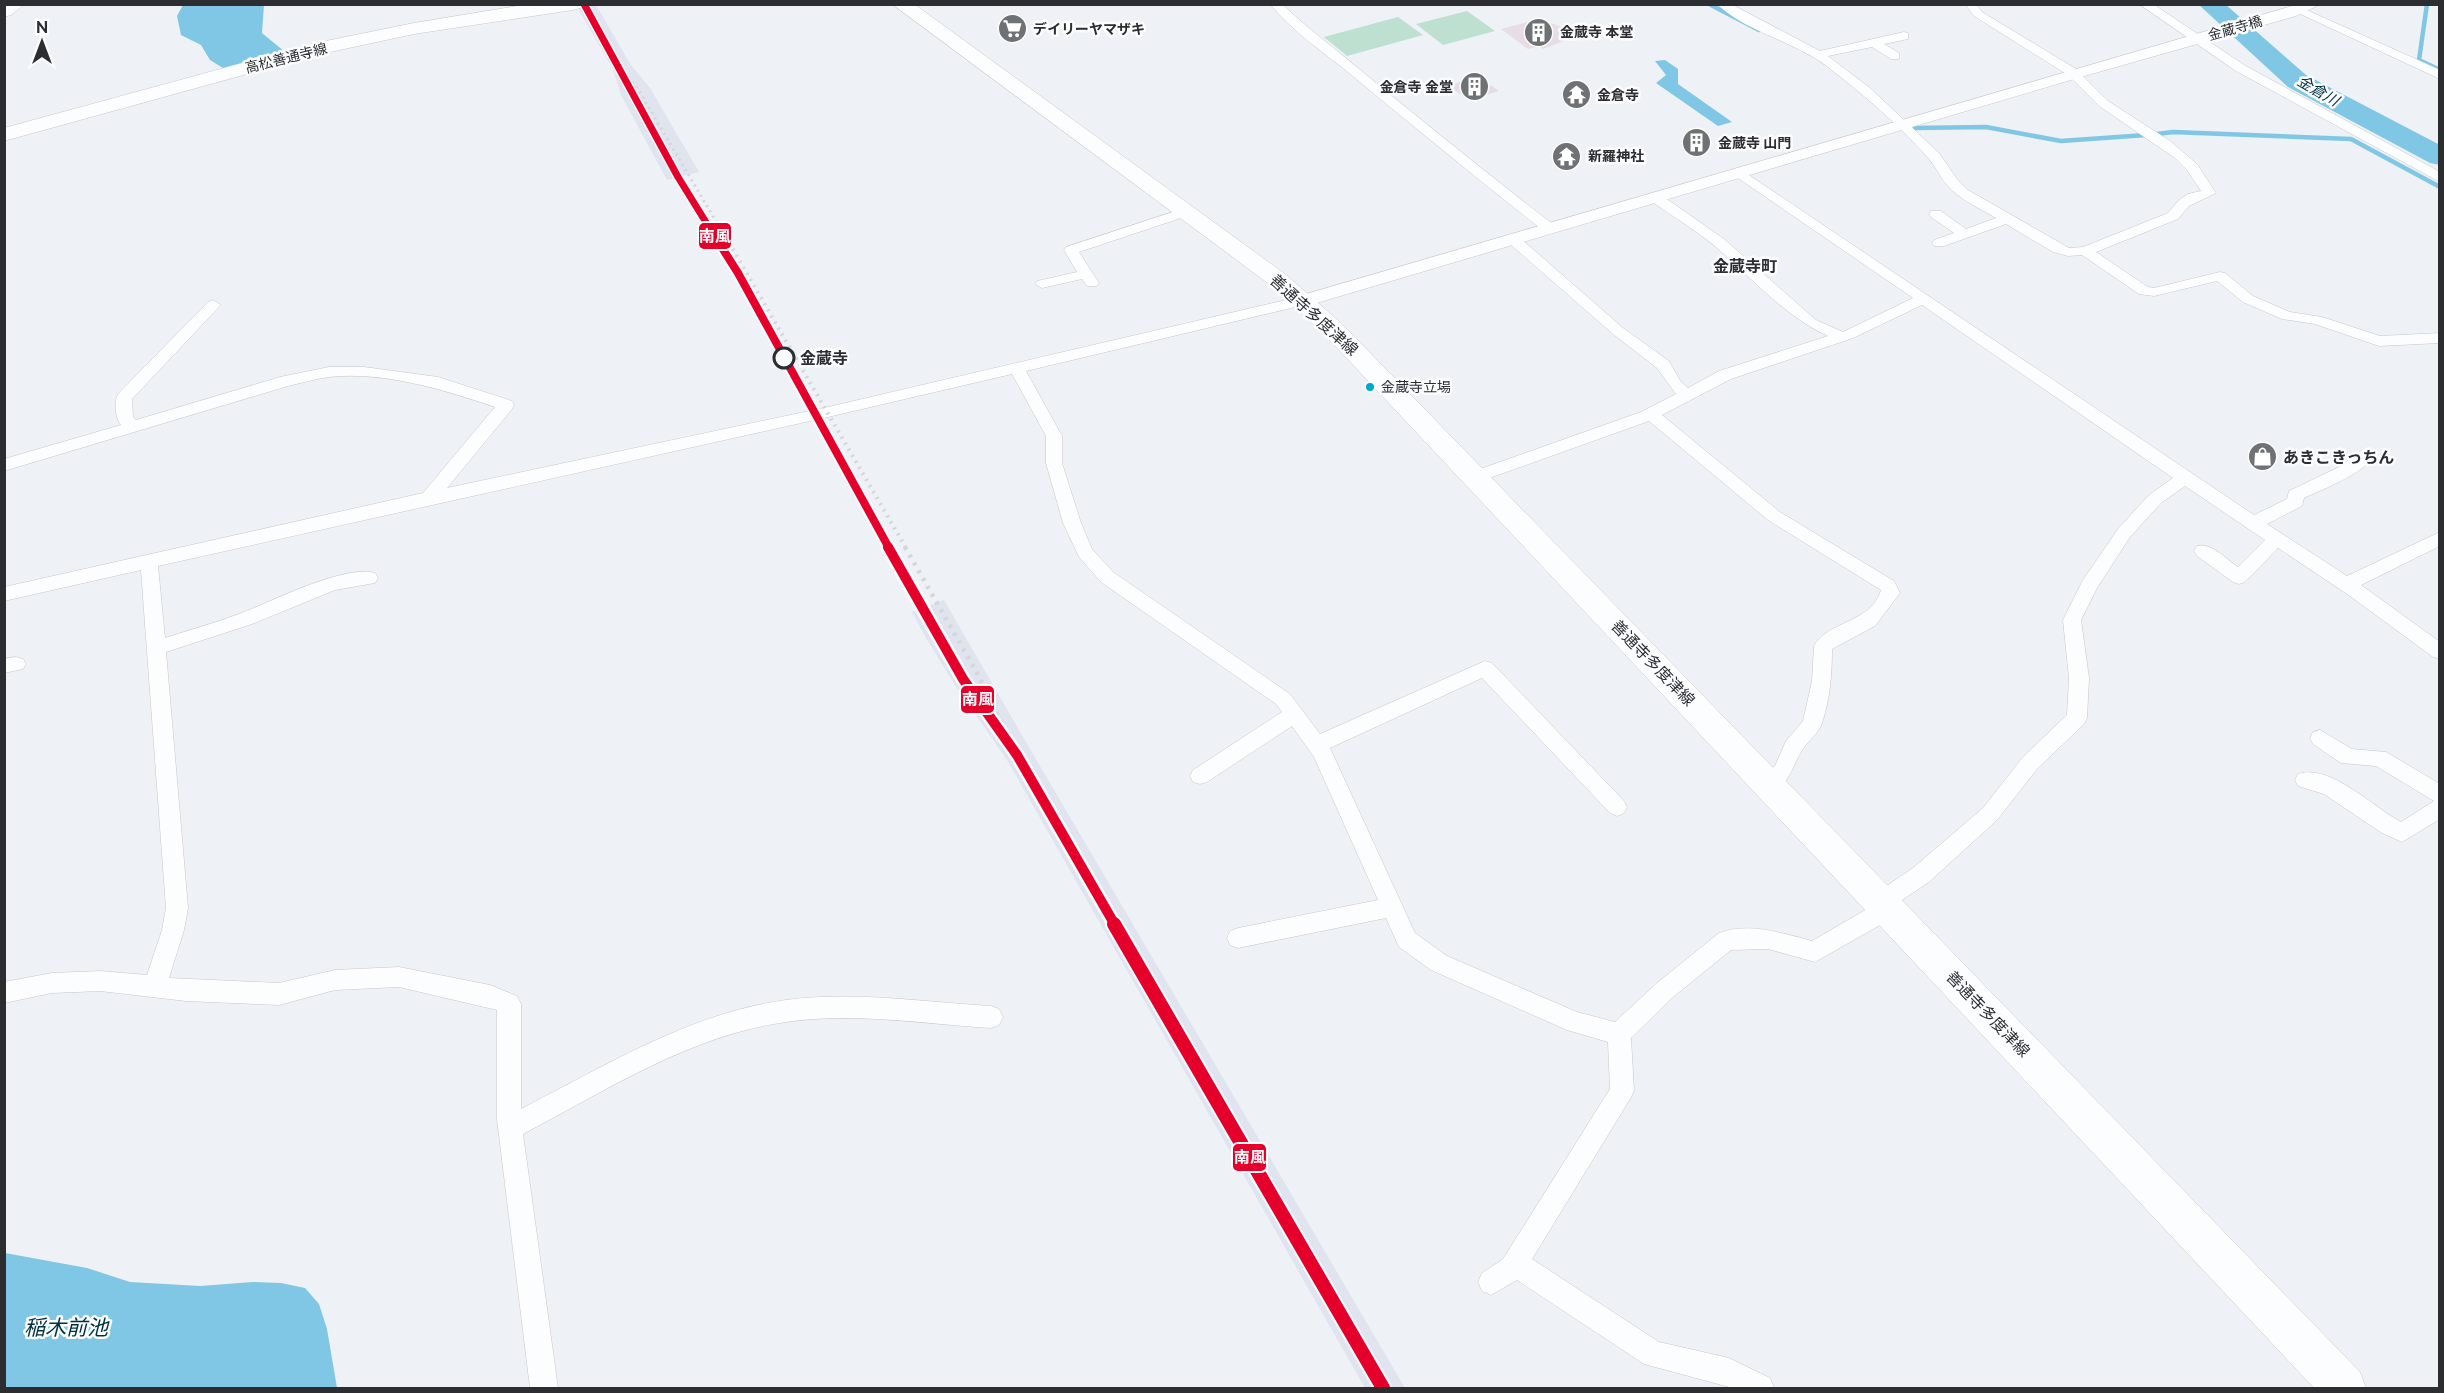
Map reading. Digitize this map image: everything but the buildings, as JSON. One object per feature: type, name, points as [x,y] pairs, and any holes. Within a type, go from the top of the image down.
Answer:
[{"type":"highway","points":[[4,11],[16,4]]},
{"type":"main road","name":"高松善通寺線","points":[[4,135],[298,54],[428,27],[573,4]]},
{"type":"main road","name":"善通寺多度津線","points":[[913,9],[1278,279],[1303,301],[1362,359],[1768,783],[2344,1389]]},
{"type":"street","points":[[1275,4],[1310,37],[1352,69],[1453,154],[1550,229]]},
{"type":"street","points":[[1722,4],[1818,55],[1866,91],[1934,156],[1952,182],[1963,193],[2058,249],[2068,252],[2085,251],[2173,216],[2193,197],[2209,193],[2205,184],[2174,152],[2136,122],[2107,106],[2074,74],[2043,51],[1978,14],[1970,4]]},
{"type":"street","points":[[2144,4],[2299,102],[2439,178]]},
{"type":"street","points":[[2307,7],[2439,75]]},
{"type":"street","name":"金蔵寺橋","points":[[1303,301],[2307,7]]},
{"type":"street","points":[[1818,55],[1904,36]]},
{"type":"street","points":[[1874,43],[1895,56]]},
{"type":"street","points":[[1740,173],[2345,585],[2439,652]]},
{"type":"street","points":[[1656,198],[1719,242],[1811,323],[1842,337]]},
{"type":"street","points":[[1041,284],[1090,279],[1071,250],[1102,236],[1185,212]]},
{"type":"street","points":[[1936,214],[1964,234]]},
{"type":"street","points":[[1939,243],[2007,219]]},
{"type":"street","points":[[1514,240],[1618,331],[1663,365],[1675,385],[1686,395]]},
{"type":"street","points":[[2085,251],[2144,291],[2154,292],[2220,276],[2248,299],[2287,316],[2317,320],[2379,341],[2439,338]]},
{"type":"street","points":[[1475,477],[1651,414],[1725,375],[1842,337],[1923,299]]},
{"type":"street","points":[[4,594],[429,498],[828,412],[1303,301]]},
{"type":"street","points":[[133,426],[125,419],[124,398],[160,359],[187,336],[213,305]]},
{"type":"street","points":[[1017,368],[1054,436],[1054,463],[1072,523],[1085,552],[1107,577],[1283,699],[1317,745],[1407,940],[1439,963],[1575,1022],[1619,1034]]},
{"type":"street","points":[[4,465],[286,381],[329,372],[364,372],[438,382],[506,405],[429,498]]},
{"type":"street","points":[[1651,414],[1774,516],[1888,586],[1891,593],[1868,621],[1833,638],[1823,646],[1822,681],[1812,724],[1793,747],[1784,771],[1768,783]]},
{"type":"street","points":[[2253,523],[2296,502],[2295,495],[2345,471],[2367,455]]},
{"type":"street","points":[[1491,1282],[1515,1263],[1622,1091],[1619,1034],[1665,990],[1727,940],[1768,939],[1815,952],[1884,905],[1990,814],[2030,762],[2077,718],[2079,678],[2072,620],[2089,585],[2124,533],[2155,499],[2185,478]]},
{"type":"street","points":[[2345,585],[2439,538]]},
{"type":"street","points":[[2202,551],[2239,577],[2277,539]]},
{"type":"street","points":[[148,561],[177,908],[173,930],[155,986]]},
{"type":"street","points":[[156,648],[245,619],[332,584],[369,579]]},
{"type":"street","points":[[1317,745],[1485,668],[1617,807]]},
{"type":"street","points":[[1200,776],[1295,714]]},
{"type":"street","points":[[2320,738],[2348,757],[2379,758],[2439,795]]},
{"type":"street","points":[[2305,780],[2332,789],[2371,812],[2386,826],[2402,833],[2439,808]]},
{"type":"street","points":[[1238,938],[1393,907]]},
{"type":"street","points":[[4,993],[52,983],[100,981],[279,994],[335,980],[399,977],[490,996],[509,1004],[510,1128],[544,1389]]},
{"type":"street","points":[[510,1128],[655,1054],[712,1029],[750,1018],[785,1011],[820,1008],[991,1017]]},
{"type":"street","points":[[1515,1263],[1654,1354],[1729,1372],[1760,1389]]},
{"type":"shaded area","points":[[576,5],[596,5],[631,65],[650,88],[699,172],[667,180],[621,95],[613,69]]},
{"type":"shaded area","points":[[944,600],[1405,1388],[1365,1388],[1007,760],[955,685],[926,638],[912,612]]},
{"type":"green space","points":[[1467,11],[1495,31],[1443,45],[1416,24]]},
{"type":"green space","points":[[1398,17],[1423,35],[1347,56],[1324,37]]},
{"type":"water","points":[[183,5],[264,5],[262,33],[285,52],[223,68],[210,60],[201,45],[181,35],[177,16]]},
{"type":"water","points":[[1665,60],[1678,69],[1678,84],[1732,122],[1718,126],[1656,83],[1666,75],[1655,61]]},
{"type":"water","name":"稲木前池","points":[[5,1253],[87,1268],[130,1282],[200,1286],[253,1282],[281,1283],[305,1288],[319,1304],[327,1329],[337,1388],[5,1388]]},
{"type":"waterway","name":"金倉川","points":[[2210,4],[2297,81],[2440,157]]},
{"type":"waterway","points":[[2427,4],[2419,60],[2440,70]]},
{"type":"waterway","points":[[1711,5],[1759,30]]},
{"type":"waterway","points":[[1915,128],[1986,127],[2061,141],[2146,135]]},
{"type":"waterway","points":[[2157,134],[2173,132],[2351,139],[2440,187]]},
{"type":"railway","points":[[621,68],[639,91],[730,245]]},
{"type":"railway","points":[[729,243],[906,548]]},
{"type":"railway","points":[[905,547],[978,675],[1017,755]]},
{"type":"transit line","name":"南風","points":[[584,4],[678,177],[738,273],[922,609],[963,679],[1017,755],[1383,1388]]},
{"type":"place","name":"デイリーヤマザキ","points":[[1012,29]]},
{"type":"place","name":"金蔵寺 本堂","points":[[1539,32]]},
{"type":"place","name":"金倉寺 金堂","points":[[1474,87]]},
{"type":"place","name":"金倉寺","points":[[1576,95]]},
{"type":"place","name":"金蔵寺 山門","points":[[1697,143]]},
{"type":"place","name":"新羅神社","points":[[1567,156]]},
{"type":"place","name":"金蔵寺","points":[[784,358]]},
{"type":"place","name":"金蔵寺立場","points":[[1370,387]]},
{"type":"place","name":"あきこきっちん","points":[[2262,457]]},
{"type":"district","name":"金蔵寺町","points":[[1745,266]]}]
